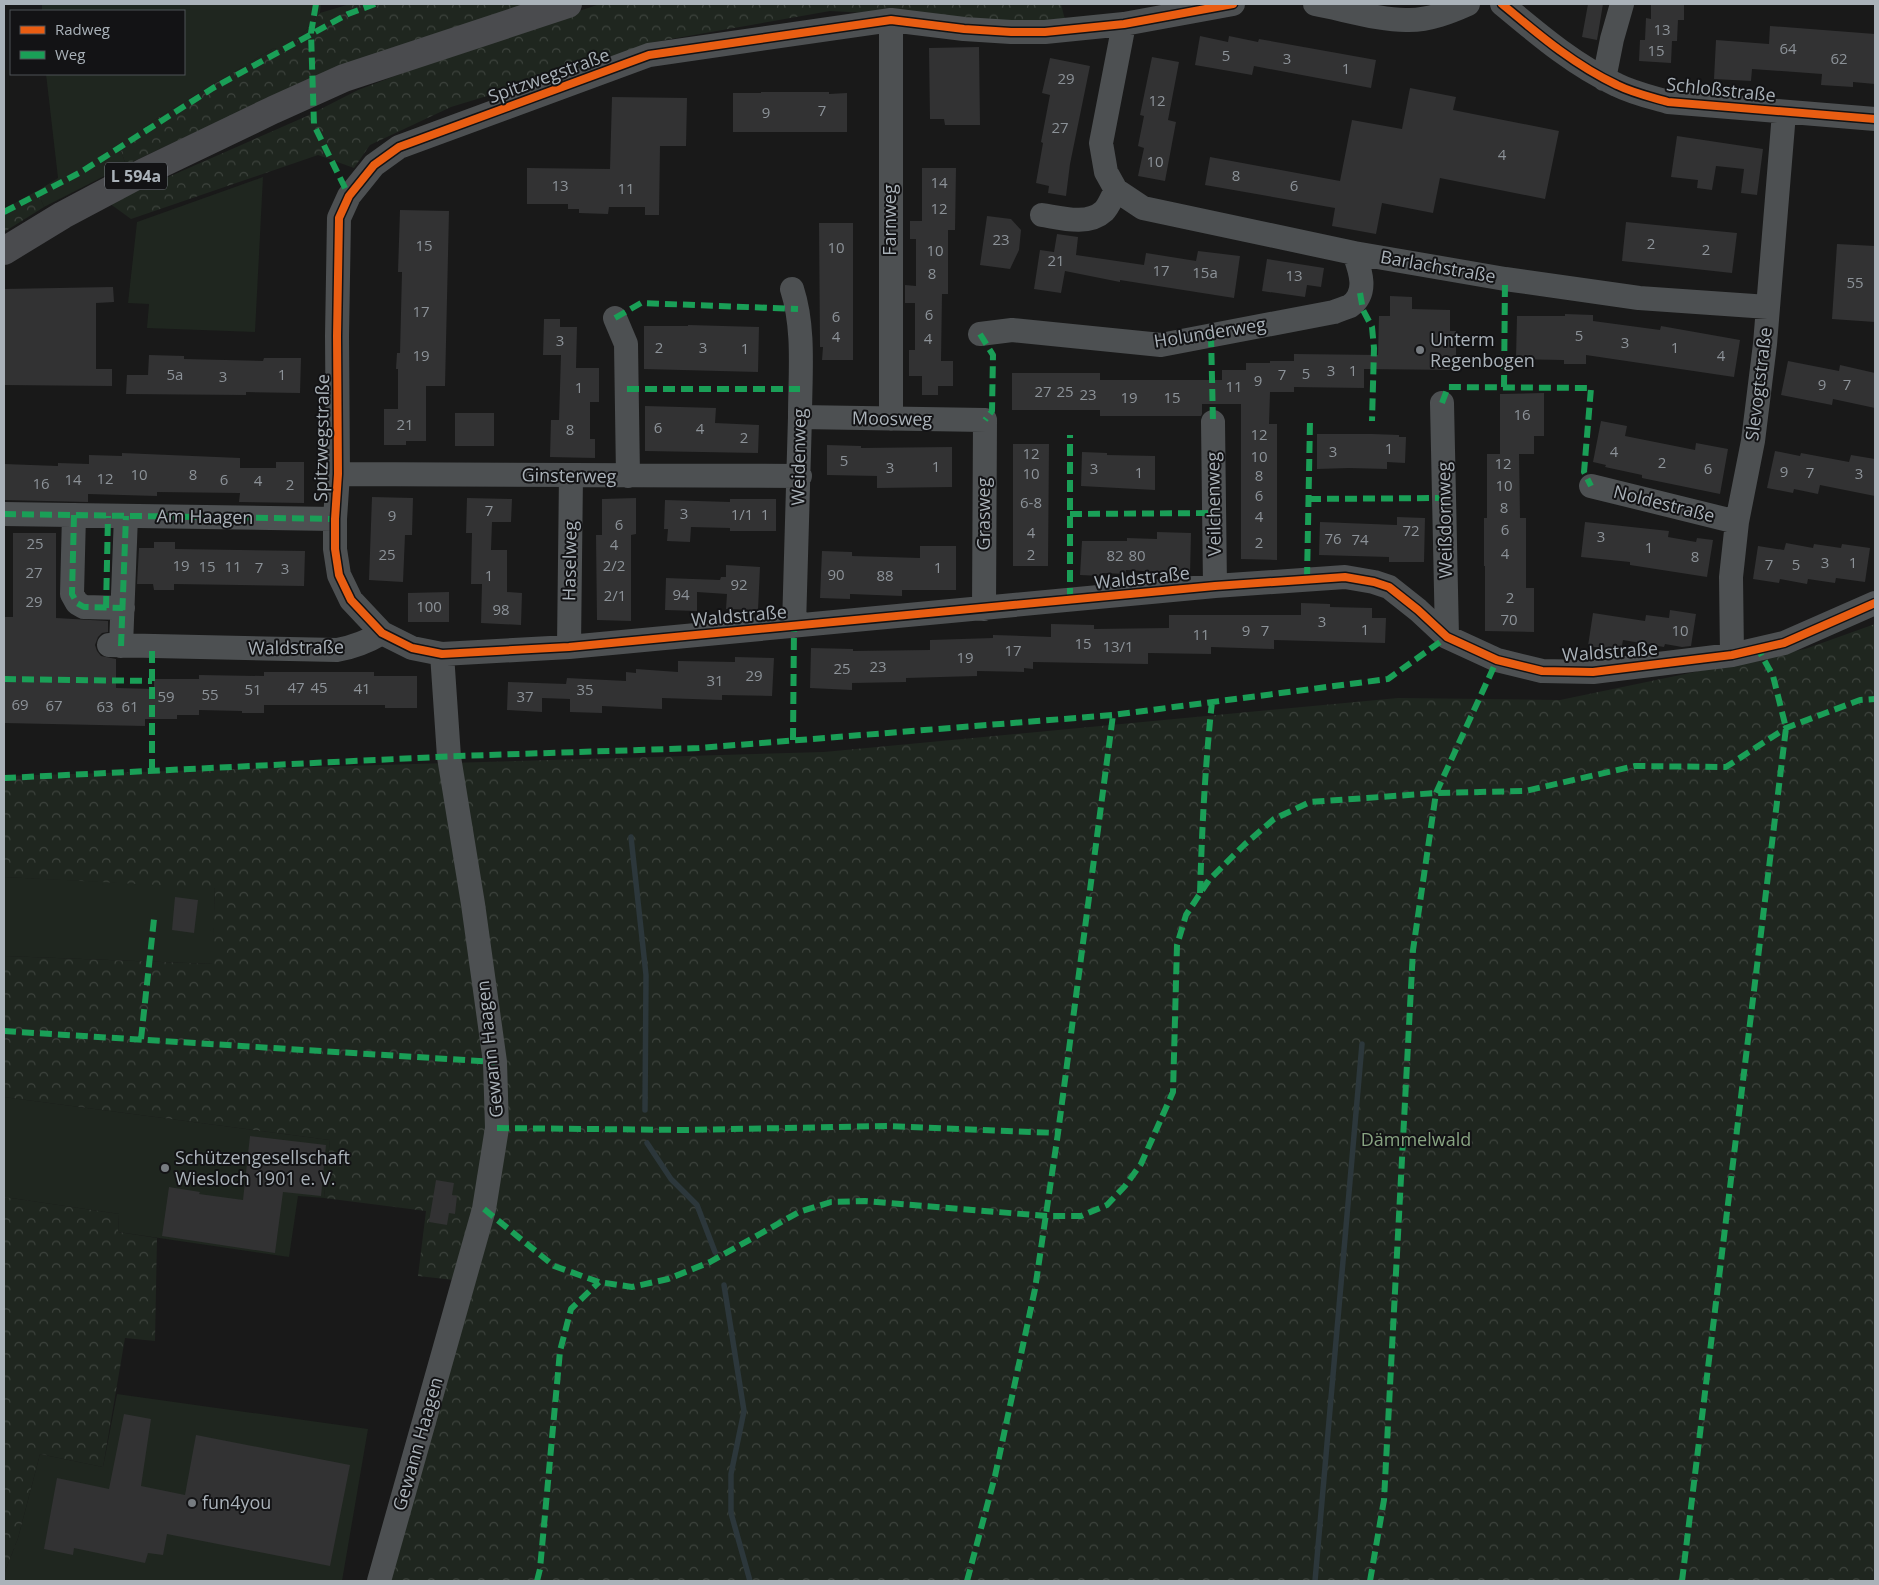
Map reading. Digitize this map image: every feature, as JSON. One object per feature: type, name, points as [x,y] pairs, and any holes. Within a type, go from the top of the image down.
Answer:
[{"type":"main road","name":"L 594a","points":[[4,251],[63,215],[144,172],[344,78],[568,4]]},
{"type":"street","name":"Spitzwegstraße","points":[[382,633],[351,600],[339,575],[335,519],[338,474],[337,336],[339,218],[349,196],[374,165],[399,147],[649,56],[891,20],[1011,32],[1045,32],[1124,24],[1233,4]]},
{"type":"street","points":[[1315,4],[1392,20],[1411,20],[1445,14],[1468,4]]},
{"type":"street","name":"Schloßstraße","points":[[1502,4],[1552,46],[1604,78],[1619,86],[1668,102],[1875,119]]},
{"type":"street","points":[[1604,78],[1622,4]]},
{"type":"street","name":"Farnweg","points":[[891,20],[891,419]]},
{"type":"street","points":[[1042,215],[1070,220],[1096,217],[1105,210],[1116,190],[1106,172],[1101,143],[1124,24]]},
{"type":"street","name":"Slevogtstraße","points":[[1732,655],[1731,577],[1737,522],[1753,441],[1765,344],[1784,112]]},
{"type":"street","name":"Barlachstraße","points":[[1116,190],[1143,208],[1354,253],[1506,279],[1639,298],[1768,307]]},
{"type":"street","name":"Holunderweg","points":[[980,334],[1012,330],[1161,345],[1334,312],[1350,305],[1360,293],[1362,280],[1354,253]]},
{"type":"street","name":"Weidenweg","points":[[792,289],[798,309],[800,390],[800,476],[794,626]]},
{"type":"street","points":[[615,318],[626,344],[628,476]]},
{"type":"street","name":"Weißdornweg","points":[[1442,404],[1447,637]]},
{"type":"street","name":"Moosweg","points":[[800,417],[984,420]]},
{"type":"street","name":"Grasweg","points":[[984,420],[984,609]]},
{"type":"street","name":"Veilchenweg","points":[[1213,422],[1216,586]]},
{"type":"street","name":"Ginsterweg","points":[[338,474],[800,476]]},
{"type":"street","name":"Haselweg","points":[[569,647],[571,475]]},
{"type":"street","name":"Noldestraße","points":[[1591,486],[1737,522]]},
{"type":"street","name":"Am Haagen","points":[[4,514],[335,519]]},
{"type":"street","points":[[74,515],[72,594],[77,604],[84,607],[123,608],[126,516]]},
{"type":"street","name":"Waldstraße","points":[[123,608],[115,645],[337,650],[365,643],[382,633],[412,648],[442,654],[569,647],[1216,586],[1346,577],[1389,587],[1418,610],[1447,637],[1496,660],[1542,671],[1593,672],[1732,655],[1784,643],[1875,604]]},
{"type":"street","name":"Gewann Haagen","points":[[379,1581],[484,1209],[497,1128],[495,1062],[449,757],[442,654]]},
{"type":"green space","points":[[42,4],[321,4],[320,13],[293,46],[284,52],[274,48],[151,122],[121,151],[126,165],[44,207],[37,191],[58,178],[46,75],[185,75],[185,10],[42,10]]},
{"type":"green space","points":[[350,4],[531,4],[305,83],[126,165],[121,151],[151,122],[274,48],[284,52],[293,46],[320,13]]},
{"type":"green space","points":[[600,4],[1061,4],[1065,20],[1016,21],[830,11],[654,42],[582,67],[451,107],[370,145],[354,168],[318,155],[131,219],[109,203],[307,116],[358,90],[461,51]]},
{"type":"green space","points":[[263,177],[255,332],[147,328],[149,304],[128,303],[137,222]]},
{"type":"green space","points":[[37,191],[44,207],[4,232],[4,209]]},
{"type":"green space","name":"Dämmelwald","points":[[1875,624],[1875,1581],[373,1581],[472,1282],[418,1276],[426,1211],[324,1198],[330,1140],[4,1097],[4,956],[212,964],[215,888],[4,877],[4,776],[824,752],[1398,698],[1560,700],[1805,649]]},
{"type":"green space","points":[[4,877],[215,887],[213,964],[4,956]]},
{"type":"green space","name":"Schützengesellschaft Wiesloch 1901 e. V.","points":[[4,1097],[330,1140],[324,1198],[298,1196],[289,1257],[118,1232],[119,1214],[4,1197]]},
{"type":"green space","points":[[4,1197],[119,1214],[118,1232],[157,1238],[155,1341],[125,1338],[103,1467],[40,1454],[18,1538],[4,1574]]},
{"type":"green space","name":"fun4you","points":[[117,1394],[368,1429],[342,1581],[4,1581],[4,1574],[18,1538],[40,1454],[103,1467]]},
{"type":"building","points":[[1588,4],[1603,4],[1597,40],[1582,37]]},
{"type":"building","points":[[1651,4],[1684,4],[1684,20],[1678,20],[1677,41],[1672,41],[1671,63],[1639,61],[1640,40],[1645,40],[1646,18],[1651,19]]},
{"type":"building","points":[[1770,26],[1875,34],[1875,84],[1853,82],[1853,87],[1821,85],[1822,74],[1752,69],[1751,81],[1714,79],[1716,40],[1769,44]]},
{"type":"building","points":[[1200,36],[1228,42],[1229,36],[1258,42],[1259,39],[1376,60],[1371,88],[1254,66],[1252,75],[1195,65]]},
{"type":"building","points":[[979,47],[980,125],[945,125],[944,119],[930,119],[929,48]]},
{"type":"building","points":[[1152,57],[1179,62],[1168,120],[1176,122],[1165,181],[1138,176],[1144,148],[1138,146],[1144,116],[1140,115]]},
{"type":"building","points":[[1050,58],[1090,66],[1070,164],[1066,196],[1048,193],[1049,186],[1036,183],[1043,143],[1041,142],[1050,95],[1042,93]]},
{"type":"building","points":[[1410,88],[1456,97],[1453,110],[1559,131],[1545,199],[1440,178],[1433,213],[1382,203],[1376,234],[1332,226],[1335,208],[1205,185],[1210,157],[1340,181],[1352,120],[1402,129]]},
{"type":"building","points":[[733,93],[847,93],[847,132],[733,132]]},
{"type":"building","points":[[612,97],[687,98],[686,146],[660,146],[659,215],[645,215],[645,207],[609,207],[608,214],[579,213],[579,209],[568,209],[568,204],[527,204],[527,168],[610,169]]},
{"type":"building","points":[[1677,136],[1763,149],[1757,195],[1741,193],[1744,169],[1716,166],[1712,190],[1697,188],[1698,180],[1671,177]]},
{"type":"building","points":[[922,168],[956,168],[955,230],[948,230],[948,294],[942,294],[941,361],[953,361],[953,386],[938,386],[938,395],[922,395],[922,376],[909,376],[909,350],[915,350],[915,303],[905,303],[905,285],[916,286],[916,239],[910,239],[910,221],[922,221]]},
{"type":"building","points":[[400,210],[449,211],[445,386],[426,386],[426,441],[406,441],[406,445],[384,445],[384,409],[398,409],[398,369],[396,369],[397,353],[400,353],[402,272],[398,272]]},
{"type":"building","points":[[987,216],[1011,219],[1021,230],[1019,250],[1010,269],[980,265]]},
{"type":"building","points":[[1626,222],[1737,233],[1732,273],[1622,261]]},
{"type":"building","points":[[819,223],[853,223],[853,360],[822,360],[823,347],[820,347]]},
{"type":"building","points":[[1057,234],[1078,237],[1076,255],[1144,265],[1146,253],[1196,261],[1198,251],[1240,256],[1234,298],[1120,280],[1120,282],[1065,271],[1061,293],[1034,289],[1040,250],[1054,252]]},
{"type":"building","points":[[1837,244],[1875,246],[1875,322],[1832,319]]},
{"type":"building","points":[[1267,259],[1324,268],[1321,287],[1307,285],[1305,297],[1262,291]]},
{"type":"building","points":[[113,287],[114,302],[96,303],[96,369],[112,369],[112,386],[4,385],[4,289]]},
{"type":"building","points":[[1390,296],[1412,297],[1412,309],[1450,310],[1450,331],[1456,331],[1456,370],[1364,369],[1364,388],[1294,387],[1294,392],[1270,392],[1269,424],[1277,424],[1277,560],[1241,559],[1241,404],[1202,404],[1201,416],[1100,416],[1100,410],[1012,410],[1012,373],[1100,373],[1100,380],[1222,380],[1222,370],[1246,370],[1246,363],[1294,361],[1294,354],[1378,355],[1379,316],[1390,316]]},
{"type":"building","points":[[1565,314],[1593,315],[1593,321],[1660,330],[1661,326],[1740,340],[1734,377],[1586,355],[1586,364],[1564,364],[1564,360],[1516,359],[1517,316],[1565,316]]},
{"type":"building","points":[[544,319],[560,319],[560,327],[577,327],[576,368],[599,368],[599,402],[590,402],[590,439],[595,439],[595,458],[550,457],[551,420],[559,420],[561,355],[543,355]]},
{"type":"building","points":[[644,326],[759,327],[758,372],[644,369]]},
{"type":"building","points":[[149,355],[184,356],[184,359],[263,361],[264,358],[301,358],[300,393],[246,392],[246,395],[126,394],[127,375],[148,375]]},
{"type":"building","points":[[1788,361],[1839,371],[1840,365],[1875,373],[1875,408],[1833,399],[1832,405],[1781,395]]},
{"type":"building","points":[[1544,393],[1544,436],[1534,436],[1534,454],[1519,454],[1520,518],[1526,518],[1526,588],[1534,588],[1534,632],[1485,631],[1484,518],[1487,518],[1487,454],[1500,454],[1500,394]]},
{"type":"building","points":[[645,406],[716,408],[715,423],[759,425],[758,453],[645,451]]},
{"type":"building","points":[[455,413],[494,413],[494,446],[455,446]]},
{"type":"building","points":[[1601,421],[1627,426],[1625,436],[1695,450],[1696,443],[1728,449],[1720,494],[1642,478],[1642,475],[1605,467],[1606,465],[1593,462]]},
{"type":"building","points":[[1317,434],[1372,434],[1406,437],[1405,463],[1387,462],[1387,469],[1317,469]]},
{"type":"building","points":[[1013,444],[1049,444],[1048,566],[1013,566]]},
{"type":"building","points":[[827,445],[861,446],[861,448],[952,447],[952,487],[877,488],[877,476],[827,475]]},
{"type":"building","points":[[1775,451],[1800,456],[1801,453],[1849,462],[1851,455],[1875,459],[1875,496],[1820,485],[1818,494],[1794,489],[1793,493],[1767,488]]},
{"type":"building","points":[[1082,452],[1107,453],[1107,455],[1155,456],[1155,490],[1081,486]]},
{"type":"building","points":[[122,453],[240,458],[240,468],[276,468],[276,462],[304,462],[304,503],[239,502],[240,493],[157,492],[157,496],[88,494],[88,502],[4,500],[4,464],[58,466],[58,463],[89,464],[89,455],[122,456]]},
{"type":"building","points":[[372,497],[413,498],[412,535],[405,535],[403,582],[369,580]]},
{"type":"building","points":[[467,498],[512,499],[511,522],[492,522],[491,550],[507,550],[507,592],[522,593],[521,625],[481,623],[482,584],[471,584],[472,533],[466,533]]},
{"type":"building","points":[[636,498],[636,534],[631,535],[631,621],[597,620],[596,535],[602,535],[602,499]]},
{"type":"building","points":[[730,499],[776,499],[776,531],[730,531],[730,528],[691,527],[690,542],[667,541],[668,529],[664,529],[665,500],[730,502]]},
{"type":"building","points":[[1397,517],[1425,518],[1424,562],[1389,562],[1389,557],[1319,555],[1320,522],[1397,525]]},
{"type":"building","points":[[1585,522],[1669,531],[1668,537],[1696,542],[1697,538],[1713,540],[1707,577],[1630,565],[1630,562],[1581,557]]},
{"type":"building","points":[[1157,532],[1191,533],[1190,574],[1126,570],[1125,574],[1102,573],[1102,576],[1080,575],[1082,541],[1127,541],[1127,538],[1157,539]]},
{"type":"building","points":[[13,533],[56,533],[56,618],[108,621],[108,632],[102,633],[98,637],[95,645],[101,656],[116,659],[116,688],[154,689],[154,679],[199,679],[199,675],[264,676],[264,672],[374,672],[374,676],[417,676],[417,708],[385,708],[385,705],[264,705],[264,713],[199,710],[199,715],[177,715],[177,719],[145,719],[145,726],[4,723],[4,617],[13,617]]},
{"type":"building","points":[[154,542],[175,542],[175,549],[305,551],[304,586],[174,584],[174,590],[154,590],[153,584],[137,584],[139,548],[154,548]]},
{"type":"building","points":[[1786,543],[1813,548],[1814,544],[1841,548],[1842,544],[1870,548],[1865,582],[1836,578],[1835,583],[1808,579],[1807,584],[1780,579],[1779,583],[1753,579],[1758,546],[1784,550]]},
{"type":"building","points":[[920,546],[956,546],[956,590],[902,590],[902,596],[850,594],[850,599],[820,598],[822,551],[852,552],[852,556],[920,558]]},
{"type":"building","points":[[726,565],[760,567],[758,610],[726,609],[727,594],[697,592],[697,611],[665,610],[666,578],[720,580],[721,577],[726,577]]},
{"type":"building","points":[[449,592],[449,622],[408,622],[408,593]]},
{"type":"building","points":[[1301,603],[1330,604],[1330,607],[1372,608],[1372,618],[1386,618],[1385,643],[1274,640],[1274,649],[1211,647],[1211,654],[1148,653],[1148,664],[1033,662],[1033,669],[1024,668],[1024,672],[977,671],[977,676],[906,678],[906,682],[852,683],[852,690],[810,688],[811,648],[853,649],[853,651],[930,650],[930,640],[993,638],[993,635],[1051,637],[1051,624],[1094,625],[1094,629],[1169,628],[1169,615],[1301,615]]},
{"type":"building","points":[[1670,610],[1696,614],[1691,646],[1682,647],[1665,644],[1664,647],[1623,640],[1621,651],[1588,646],[1593,613],[1645,621],[1646,615],[1669,618]]},
{"type":"building","points":[[735,657],[774,658],[772,696],[722,695],[722,700],[662,698],[662,709],[602,706],[602,713],[570,712],[570,699],[542,698],[542,712],[507,710],[508,682],[566,684],[567,678],[626,681],[626,672],[636,673],[636,669],[678,672],[678,661],[735,662]]},
{"type":"building","points":[[175,897],[198,900],[194,933],[172,930]]},
{"type":"building","points":[[250,1136],[326,1145],[321,1196],[283,1192],[275,1253],[162,1236],[169,1187],[200,1192],[199,1194],[243,1200]]},
{"type":"building","points":[[436,1180],[454,1183],[452,1195],[457,1196],[455,1214],[449,1213],[447,1225],[429,1222]]},
{"type":"building","points":[[124,1414],[151,1419],[141,1486],[185,1495],[196,1435],[350,1465],[330,1566],[167,1534],[163,1555],[148,1553],[145,1563],[74,1548],[73,1555],[44,1549],[57,1478],[109,1489]]},
{"type":"waterway","points":[[631,837],[646,975],[645,1110]]},
{"type":"waterway","points":[[1315,1581],[1362,1044]]},
{"type":"waterway","points":[[647,1143],[671,1179],[697,1205],[715,1252]]},
{"type":"waterway","points":[[724,1285],[744,1411],[731,1474],[731,1513],[750,1581]]},
{"type":"marked path","points":[[316,4],[311,33],[314,125],[349,196]]},
{"type":"marked path","points":[[4,212],[81,172],[213,88],[348,14],[375,4]]},
{"type":"marked path","points":[[1504,387],[1505,279]]},
{"type":"marked path","points":[[1360,293],[1363,310],[1372,327],[1374,348],[1372,421]]},
{"type":"marked path","points":[[615,318],[641,303],[798,309]]},
{"type":"marked path","points":[[980,334],[993,355],[992,411],[985,420]]},
{"type":"marked path","points":[[1211,335],[1213,422]]},
{"type":"marked path","points":[[1442,403],[1448,387],[1591,388],[1584,472],[1591,486]]},
{"type":"marked path","points":[[627,389],[800,389]]},
{"type":"marked path","points":[[1307,579],[1310,421]]},
{"type":"marked path","points":[[1070,435],[1070,600]]},
{"type":"marked path","points":[[1309,499],[1444,498]]},
{"type":"marked path","points":[[1070,514],[1214,513]]},
{"type":"marked path","points":[[4,514],[335,519]]},
{"type":"marked path","points":[[74,515],[72,594],[77,603],[84,607],[123,608]]},
{"type":"marked path","points":[[106,608],[108,516]]},
{"type":"marked path","points":[[121,646],[126,516]]},
{"type":"marked path","points":[[793,740],[794,626]]},
{"type":"marked path","points":[[4,778],[458,756],[699,748],[1113,715],[1388,679],[1447,637]]},
{"type":"marked path","points":[[152,647],[152,771]]},
{"type":"marked path","points":[[1682,1581],[1786,728],[1773,676],[1758,649]]},
{"type":"marked path","points":[[1370,1581],[1384,1500],[1413,950],[1436,793],[1497,660]]},
{"type":"marked path","points":[[4,679],[152,681]]},
{"type":"marked path","points":[[484,1209],[554,1266],[599,1282],[632,1287],[668,1279],[710,1262],[799,1212],[831,1202],[865,1201],[1046,1216],[1081,1216],[1107,1205],[1125,1186],[1141,1164],[1173,1092],[1177,945],[1186,915],[1209,880],[1244,845],[1274,819],[1310,802],[1436,793],[1525,791],[1635,766],[1726,767],[1786,728],[1860,700],[1875,699]]},
{"type":"marked path","points":[[1200,893],[1207,750],[1212,702]]},
{"type":"marked path","points":[[967,1581],[995,1476],[1035,1289],[1058,1133],[1113,715]]},
{"type":"marked path","points":[[141,1039],[154,919]]},
{"type":"marked path","points":[[4,1031],[495,1062]]},
{"type":"marked path","points":[[497,1128],[684,1130],[887,1126],[1058,1133]]},
{"type":"marked path","points":[[537,1581],[540,1569],[560,1351],[571,1309],[599,1282]]},
{"type":"cycle path","points":[[1233,4],[1124,24],[1045,32],[964,29],[891,20],[649,55],[399,147],[374,165],[349,196],[339,218],[337,336],[338,474],[335,549],[339,575],[351,600],[382,633],[412,648],[442,654],[569,647],[1215,586],[1345,577],[1374,582],[1389,587],[1418,610],[1447,637],[1497,660],[1542,671],[1593,672],[1732,655],[1784,643],[1875,603]]},
{"type":"cycle path","points":[[1502,4],[1557,48],[1586,68],[1617,85],[1642,95],[1668,102],[1875,119]]},
{"type":"place","name":"Unterm Regenbogen","points":[[1420,350]]},
{"type":"place","name":"Schützengesellschaft Wiesloch 1901 e. V.","points":[[165,1168]]},
{"type":"place","name":"fun4you","points":[[192,1503]]}]
